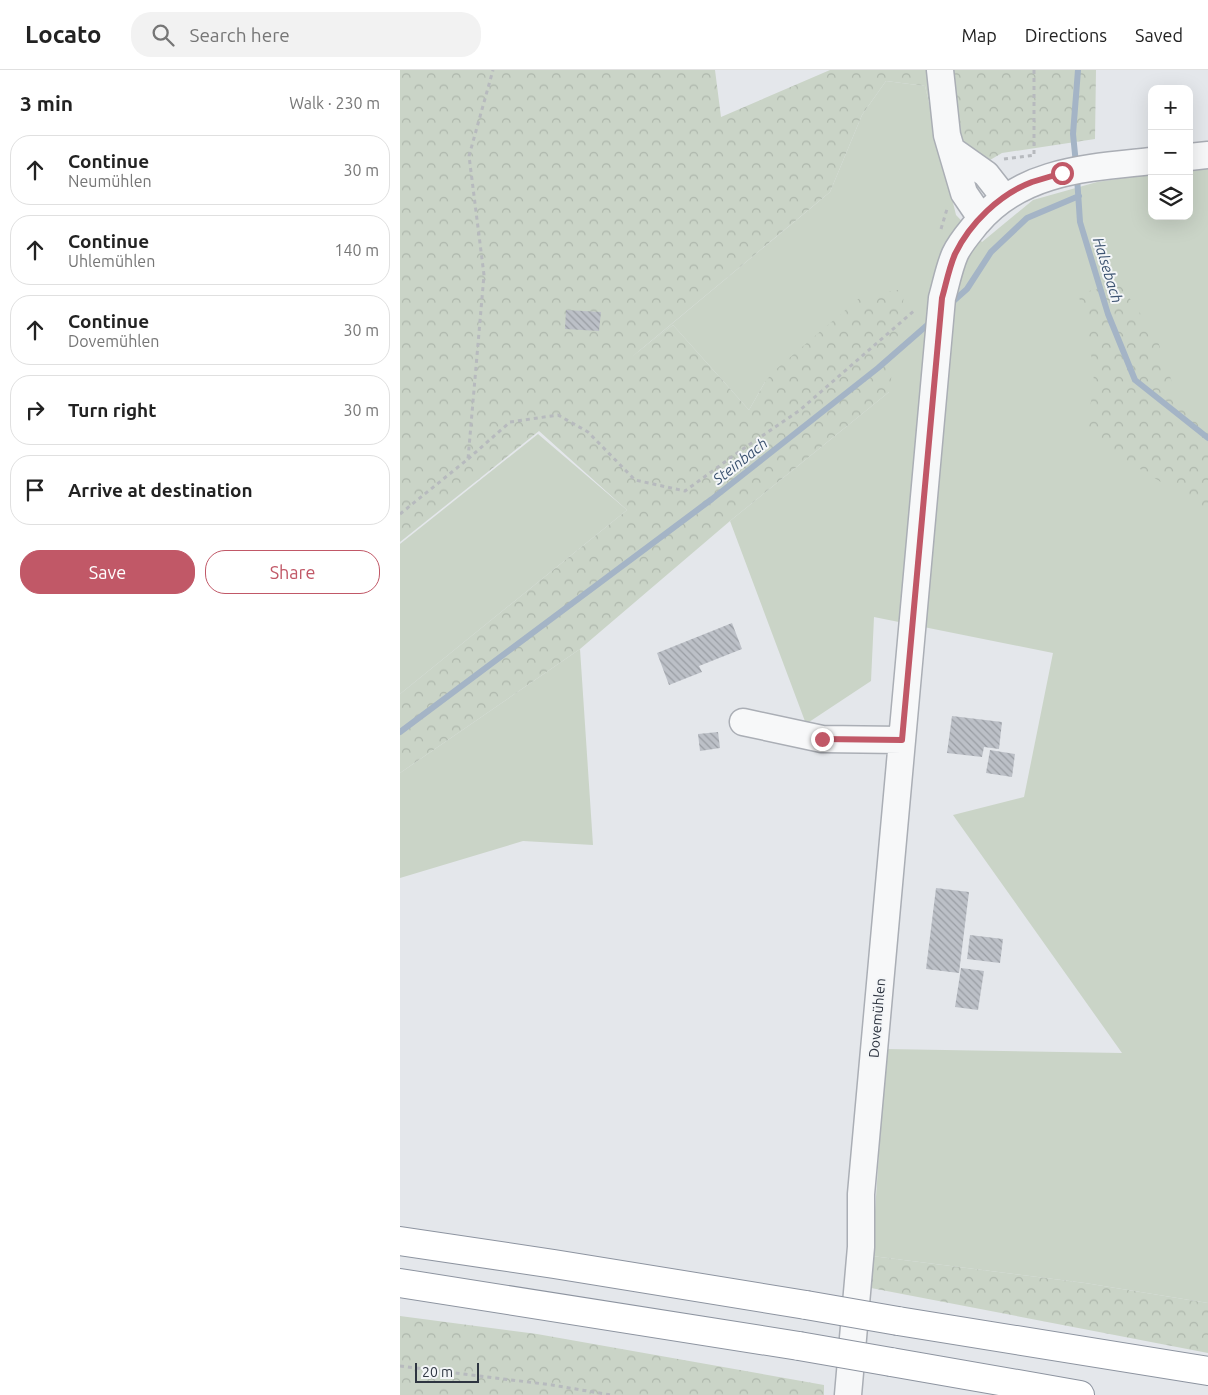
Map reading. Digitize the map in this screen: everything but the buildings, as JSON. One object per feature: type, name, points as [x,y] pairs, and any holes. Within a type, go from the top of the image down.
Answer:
[{"type":"highway","points":[[400,1241],[554,1264],[1208,1371]]},
{"type":"highway","points":[[400,1283],[799,1346],[1080,1395]]},
{"type":"street","points":[[940,70],[947,135],[964,193],[981,218]]},
{"type":"street","points":[[952,150],[986,174],[1004,197]]},
{"type":"street","points":[[1193,156],[1208,154]]},
{"type":"street","name":"Dovemühlen","points":[[848,1395],[862,1247],[861,1194],[941,302],[955,255],[967,235],[992,206],[1004,197],[1031,182],[1062,173],[1093,167],[1148,161]]},
{"type":"street","points":[[743,722],[822,739],[902,740]]},
{"type":"path","points":[[468,459],[484,275],[469,156],[493,70]]},
{"type":"path","points":[[1034,70],[1034,155]]},
{"type":"path","points":[[1004,159],[1043,154]]},
{"type":"path","points":[[400,514],[510,422],[558,415],[588,432],[636,480],[685,491],[740,450],[800,410],[921,306],[941,302]]},
{"type":"path","points":[[400,1366],[542,1384],[611,1395]]},
{"type":"green space","points":[[400,70],[715,70],[721,117],[830,70],[1096,70],[1095,139],[1002,153],[949,184],[925,86],[886,81],[862,115],[830,192],[633,356],[673,325],[749,410],[765,382],[774,371],[863,295],[905,289],[889,392],[730,521],[580,649],[400,773],[400,694],[627,510],[539,431],[400,542]]},
{"type":"green space","points":[[886,81],[925,86],[956,215],[982,242],[1033,200],[1097,182],[1148,175],[1148,220],[1193,220],[1193,168],[1208,166],[1208,1303],[1085,1283],[872,1256],[886,1049],[1122,1053],[953,815],[1024,797],[1053,653],[874,617],[871,681],[806,724],[730,521],[889,392],[765,382],[749,410],[673,325],[608,377],[830,192],[862,115]]},
{"type":"green space","points":[[1119,283],[1156,336],[1180,405],[1208,419],[1208,522],[1191,501],[1086,435],[1094,381],[1088,326],[1078,294]]},
{"type":"green space","points":[[538,434],[627,510],[400,694],[400,544]]},
{"type":"green space","points":[[580,649],[593,845],[523,841],[400,878],[400,773]]},
{"type":"green space","points":[[872,1256],[1085,1283],[1208,1303],[1208,1353],[871,1288]]},
{"type":"green space","points":[[400,1316],[537,1334],[824,1385],[824,1395],[400,1395]]},
{"type":"waterway","name":"Halsebach","points":[[1076,164],[1073,134],[1078,70]]},
{"type":"waterway","name":"Halsebach","points":[[1077,177],[1080,222],[1108,314],[1135,380],[1208,438]]},
{"type":"waterway","name":"Steinbach","points":[[949,305],[967,289],[991,252],[1027,218],[1079,196]]},
{"type":"waterway","name":"Steinbach","points":[[400,732],[712,499],[878,368],[933,320]]},
{"type":"route","points":[[822,739],[902,740],[942,298],[955,255],[967,235],[992,206],[1031,182],[1062,173]]}]
